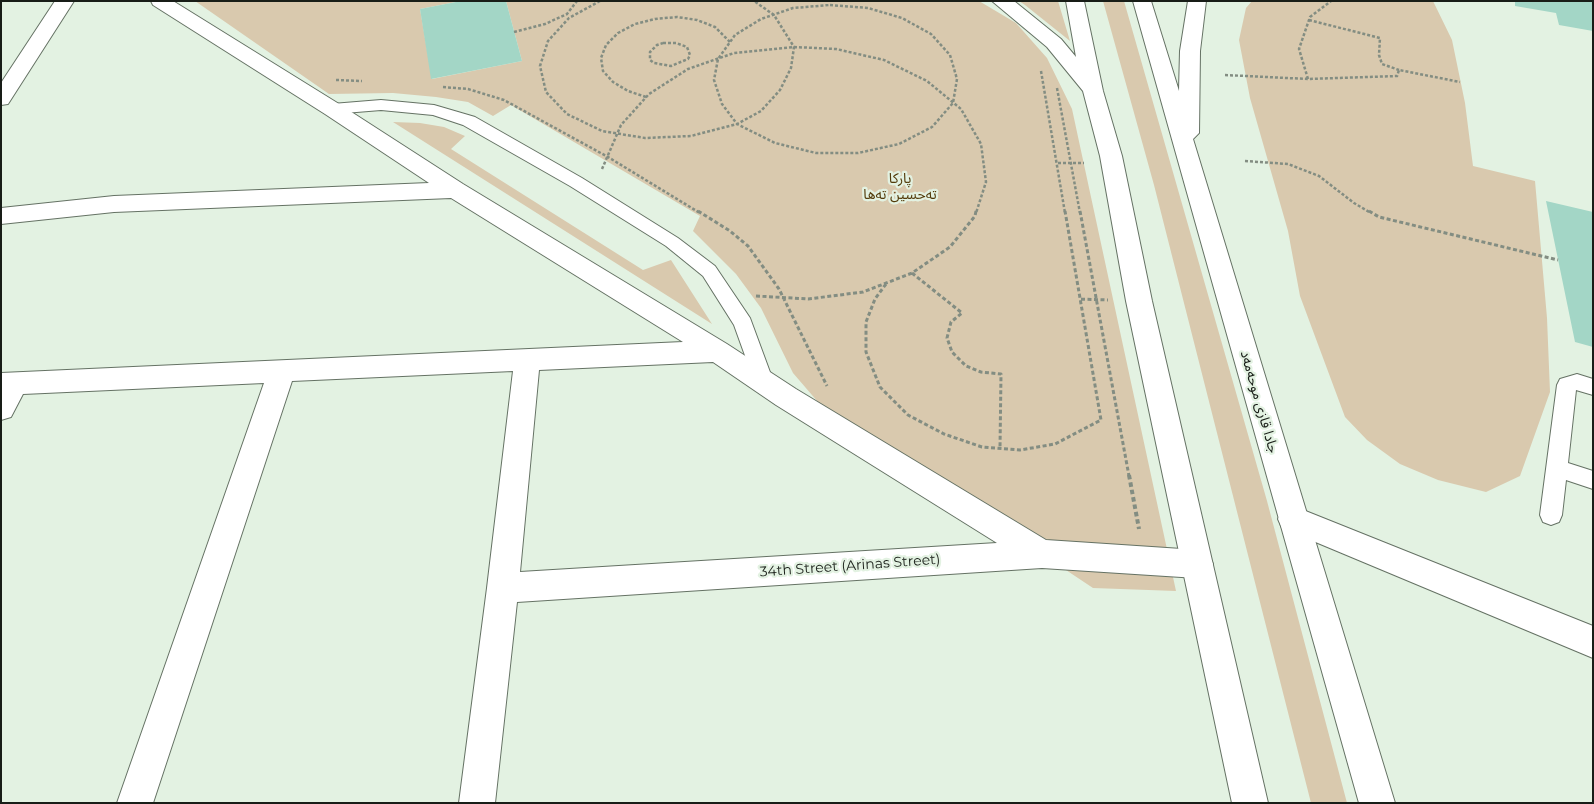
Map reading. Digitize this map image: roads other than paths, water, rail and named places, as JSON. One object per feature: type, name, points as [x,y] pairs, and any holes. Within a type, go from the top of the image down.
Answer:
[{"type":"street","points":[[1,99],[65,1]]},
{"type":"street","points":[[160,1],[332,108],[455,190],[718,351],[764,383],[1042,554]]},
{"type":"street","points":[[1001,1],[1054,43],[1093,91]]},
{"type":"street","points":[[1075,1],[1093,91],[1111,156],[1139,301],[1250,803]]},
{"type":"street","name":"جادا قازی موحەمەد","points":[[1142,1],[1187,160],[1377,803]]},
{"type":"street","points":[[1187,160],[1190,51],[1197,1]]},
{"type":"street","points":[[1,216],[114,204],[455,190]]},
{"type":"street","points":[[1,409],[8,384],[718,351]]},
{"type":"street","points":[[477,803],[503,588],[527,361]]},
{"type":"street","points":[[135,803],[282,370]]},
{"type":"street","points":[[1293,519],[1593,642]]},
{"type":"street","name":"34th Street (Arinas Street)","points":[[503,588],[1042,554],[1198,564]]},
{"type":"lane","points":[[332,108],[382,105],[434,110],[469,121],[592,192],[672,242],[708,271],[743,323],[764,383]]},
{"type":"lane","points":[[1551,515],[1567,385],[1578,382],[1593,387]]},
{"type":"lane","points":[[1556,468],[1593,480]]},
{"type":"park label","name":"پارکا تەحسین تەها","points":[[900,187]]}]
